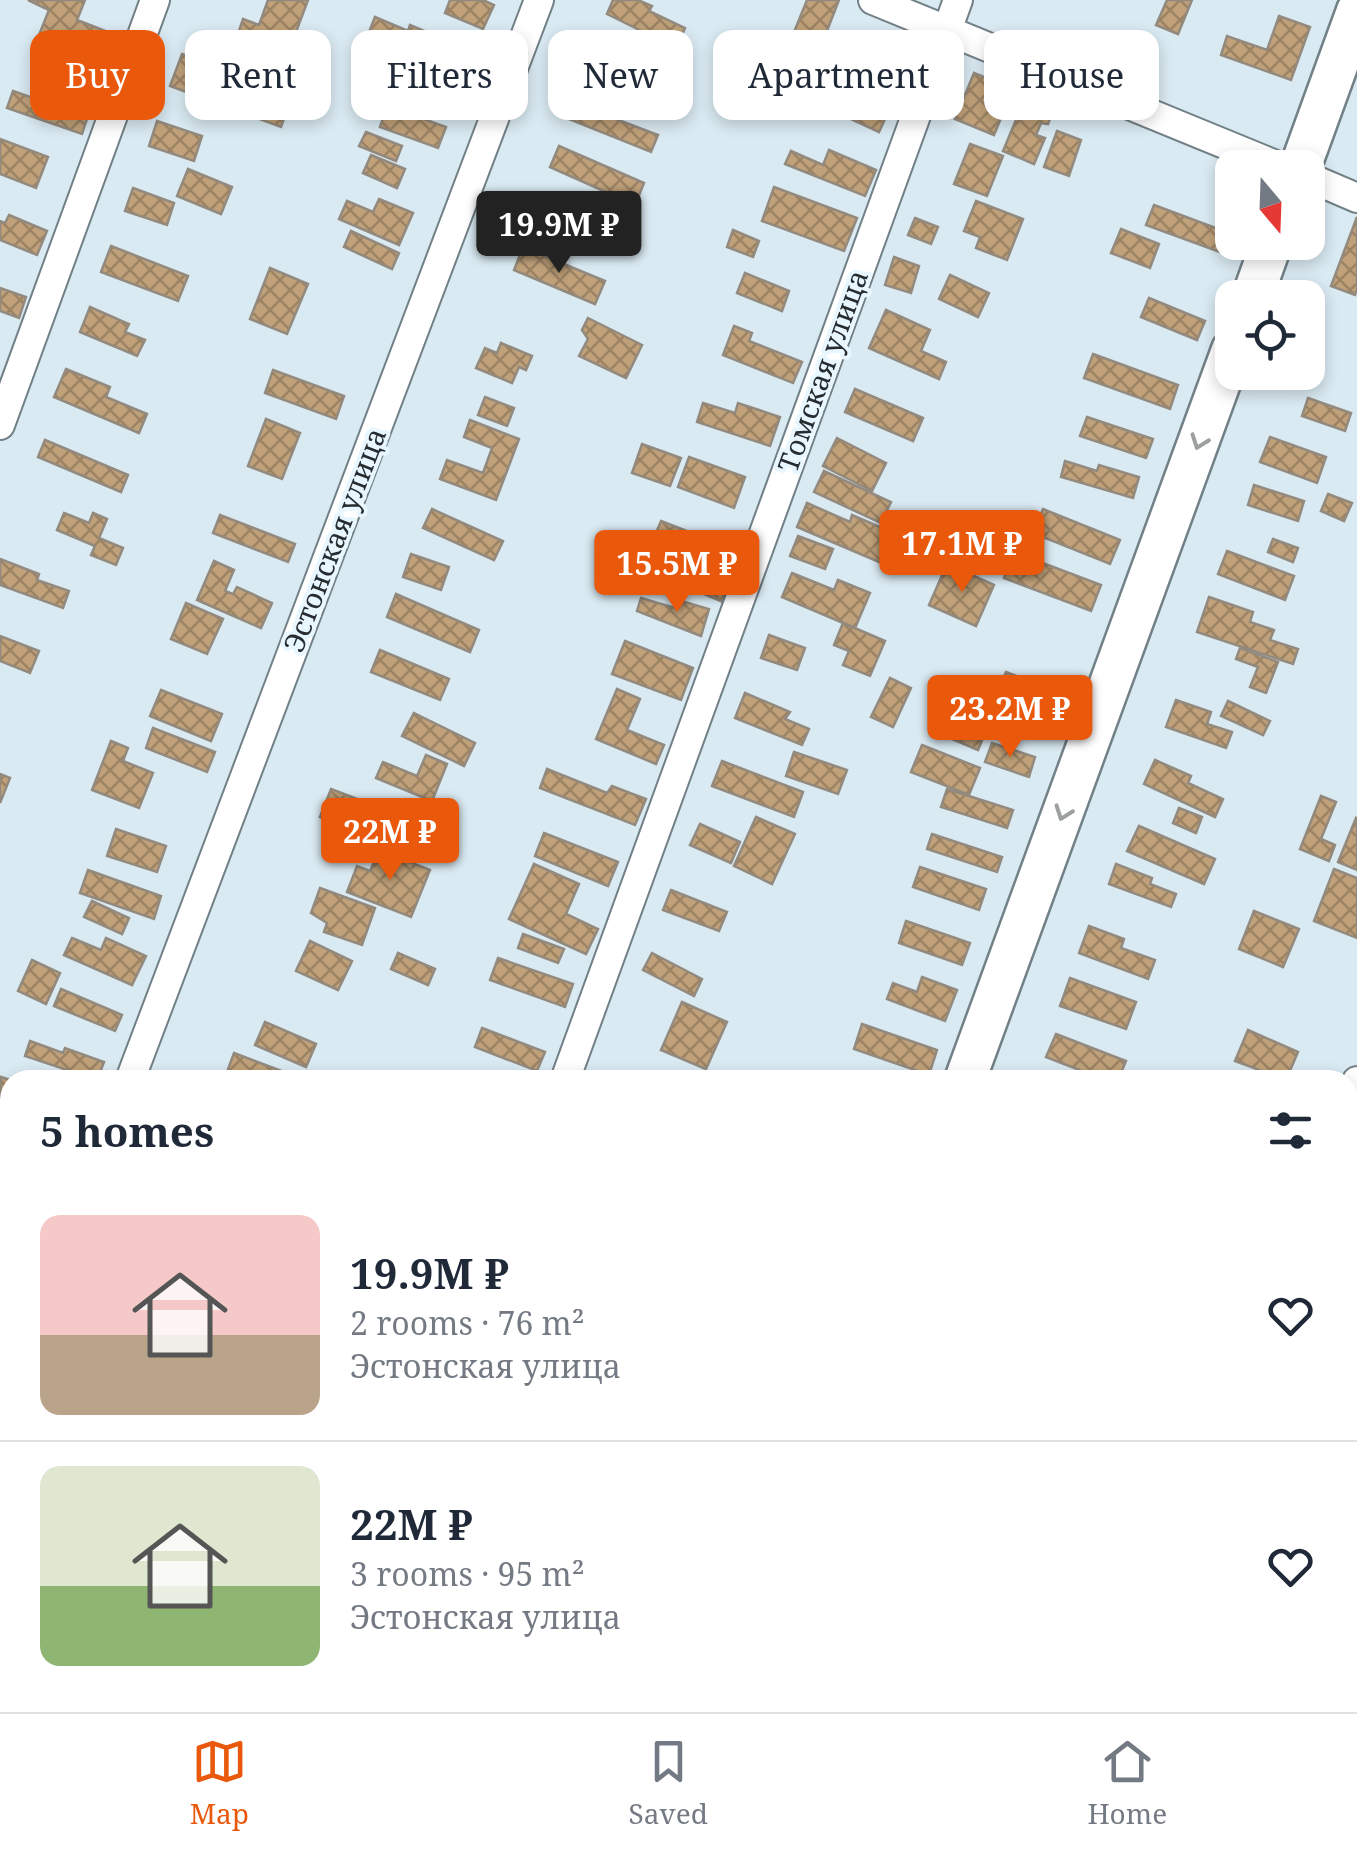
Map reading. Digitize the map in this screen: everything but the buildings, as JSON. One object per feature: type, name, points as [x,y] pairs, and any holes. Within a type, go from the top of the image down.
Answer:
[{"type":"main road","points":[[1307,150],[1357,11]]},
{"type":"main road","points":[[969,1070],[1217,390]]},
{"type":"street","points":[[0,425],[155,0]]},
{"type":"street","name":"Эстонская улица","points":[[134,1070],[539,0]]},
{"type":"street","points":[[873,0],[948,30]]},
{"type":"street","name":"Томская улица","points":[[948,30],[958,0]]},
{"type":"street","points":[[964,37],[1239,150]]},
{"type":"street","name":"Томская улица","points":[[569,1070],[915,120]]},
{"type":"street","points":[[1325,185],[1357,198]]}]
